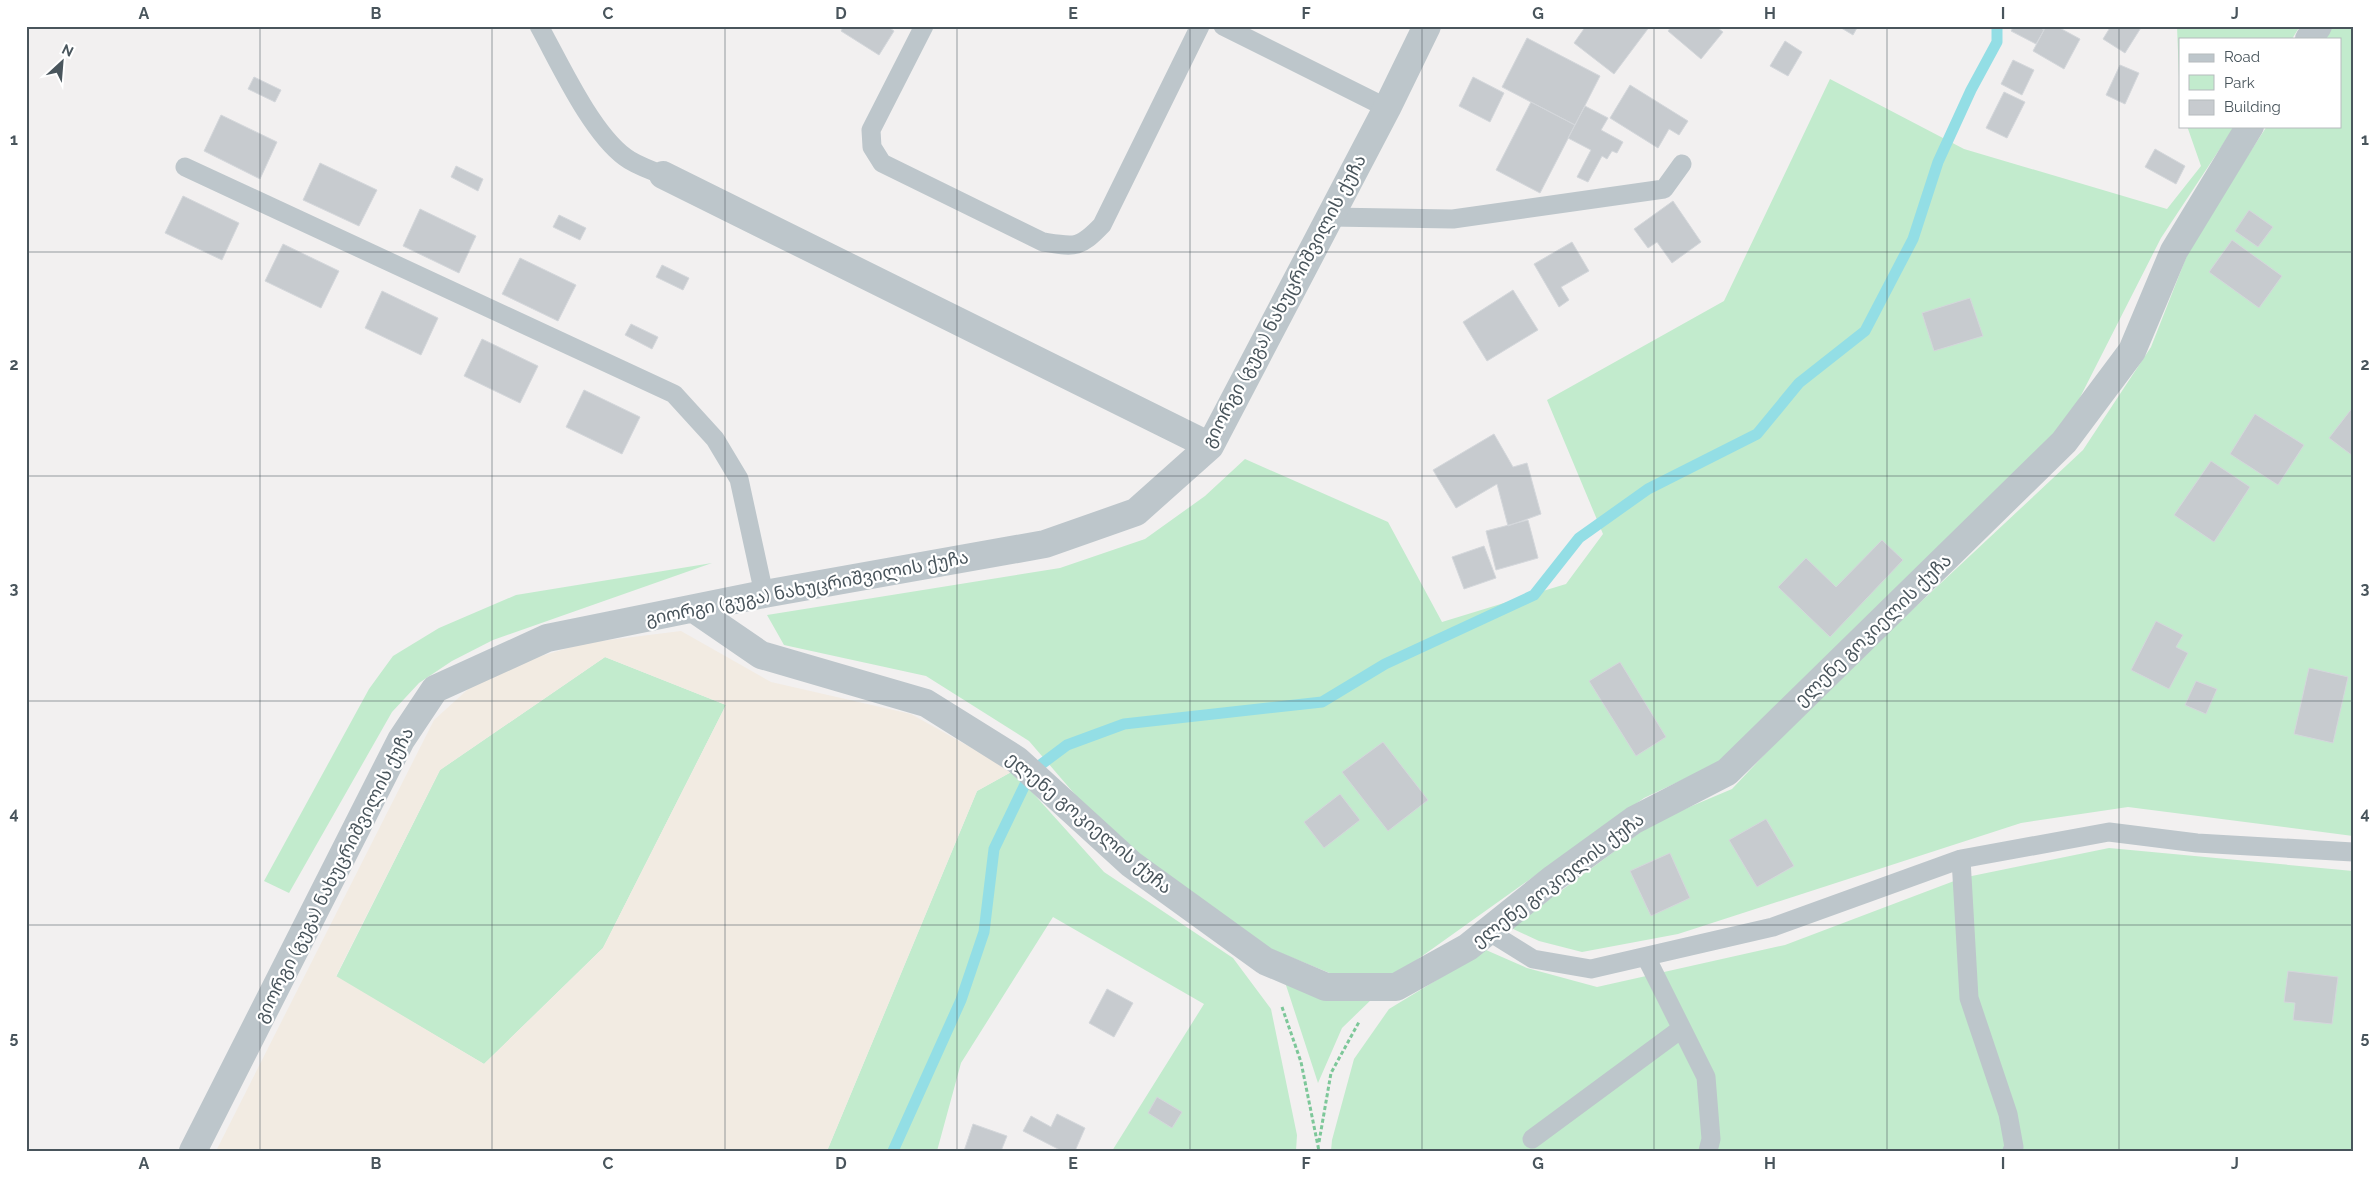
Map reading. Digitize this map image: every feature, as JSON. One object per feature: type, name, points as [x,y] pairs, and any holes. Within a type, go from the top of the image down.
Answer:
[{"type":"street","name":"გიორგი (გუგა) ნახუცრიშვილის ქუჩა","points":[[193,1151],[401,740],[435,689],[547,638],[764,594],[1045,544],[1136,512],[1210,446],[1387,108],[1427,26]]},
{"type":"street","points":[[2310,38],[2318,26]]},
{"type":"street","name":"ელენე გოკიელის ქუჩა","points":[[694,609],[761,655],[926,703],[1017,760],[1131,864],[1265,961],[1326,988],[1396,987],[1468,947],[1554,878],[1634,820],[1727,772],[2064,442],[2132,351],[2174,251],[2249,128]]},
{"type":"street","points":[[663,175],[1210,446]]},
{"type":"lane","points":[[539,26],[590,116],[607,139],[625,158],[663,175]]},
{"type":"lane","points":[[924,26],[871,130],[872,147],[882,163],[1043,242],[1070,246],[1086,242],[1102,225],[1200,26]]},
{"type":"lane","points":[[1223,26],[1387,108]]},
{"type":"lane","points":[[1330,217],[1453,219],[1664,189],[1682,164]]},
{"type":"lane","points":[[185,167],[674,394],[716,438],[740,479],[764,594]]},
{"type":"lane","points":[[1488,931],[1533,959],[1591,969],[1773,927],[1961,859],[2109,832],[2197,843],[2353,852]]},
{"type":"lane","points":[[1961,859],[1969,998],[2008,1114],[2014,1147],[2012,1151]]},
{"type":"lane","points":[[1646,956],[1706,1078],[1711,1139],[1708,1151]]},
{"type":"lane","points":[[1532,1139],[1681,1028]]},
{"type":"path","points":[[1265,961],[1301,1062],[1319,1146]]},
{"type":"path","points":[[1319,1151],[1331,1073],[1356,1024],[1396,987]]},
{"type":"green space","points":[[2177,26],[2300,26],[2293,38],[2179,38],[2179,77]]},
{"type":"green space","points":[[2332,26],[2353,26],[2353,836],[2128,807],[2021,823],[1678,934],[1582,952],[1539,941],[1511,928],[1654,822],[1732,789],[1816,700],[2083,450],[2151,347],[2193,240],[2266,128],[2342,128],[2342,38],[2325,38]]},
{"type":"green space","points":[[1830,79],[1964,149],[2167,209],[2201,166],[2188,128],[2234,128],[2161,238],[2066,425],[1718,763],[1644,798],[1397,974],[1332,974],[1271,949],[1109,834],[1029,741],[926,676],[784,645],[767,615],[1060,568],[1145,539],[1205,496],[1245,459],[1388,522],[1442,622],[1566,584],[1603,534],[1547,400],[1724,301]]},
{"type":"green space","points":[[712,563],[493,640],[452,661],[419,683],[392,712],[289,893],[264,881],[369,689],[393,656],[439,628],[516,595]]},
{"type":"green space","points":[[605,657],[726,705],[603,948],[484,1064],[336,977],[440,770]]},
{"type":"green space","points":[[1013,771],[1104,872],[1233,958],[1271,1009],[1297,1135],[1296,1151],[1112,1151],[1204,1004],[1053,917],[961,1063],[937,1151],[827,1151],[977,791]]},
{"type":"green space","points":[[2109,848],[2353,871],[2353,1151],[1331,1151],[1332,1140],[1354,1059],[1389,1009],[1486,950],[1527,968],[1597,987],[1785,945],[1962,878]]},
{"type":"green space","points":[[1283,976],[1375,996],[1342,1028],[1318,1083]]},
{"type":"sand","points":[[681,631],[771,682],[911,714],[1013,771],[977,791],[827,1151],[216,1151],[434,720],[487,672],[585,643]],"holes":[[[605,657],[726,705],[603,948],[484,1064],[336,976],[440,770]]]},
{"type":"building","points":[[844,26],[887,26],[894,31],[879,55],[841,31]]},
{"type":"building","points":[[1586,26],[1650,26],[1614,74],[1574,43]]},
{"type":"building","points":[[1672,26],[1715,26],[1723,32],[1701,59],[1668,31]]},
{"type":"building","points":[[1838,26],[1858,26],[1853,35]]},
{"type":"building","points":[[2014,26],[2037,26],[2044,30],[2036,44],[2011,31]]},
{"type":"building","points":[[2046,26],[2056,26],[2080,39],[2064,69],[2033,51]]},
{"type":"building","points":[[2111,26],[2142,26],[2125,53],[2103,39]]},
{"type":"building","points":[[1527,38],[1600,76],[1575,125],[1502,87]]},
{"type":"building","points":[[1785,41],[1802,52],[1788,76],[1770,66]]},
{"type":"building","points":[[2013,60],[2034,70],[2022,95],[2001,84]]},
{"type":"building","points":[[2120,65],[2139,73],[2125,104],[2106,95]]},
{"type":"building","points":[[254,77],[281,90],[275,102],[248,89]]},
{"type":"building","points":[[1473,77],[1504,93],[1490,122],[1459,106]]},
{"type":"building","points":[[1630,85],[1688,121],[1679,135],[1669,129],[1658,148],[1610,118]]},
{"type":"building","points":[[2004,92],[2025,102],[2007,138],[1986,128]]},
{"type":"building","points":[[1531,102],[1575,125],[1540,193],[1496,170]]},
{"type":"building","points":[[1585,106],[1608,118],[1601,130],[1623,142],[1617,153],[1612,151],[1607,159],[1602,156],[1588,182],[1577,177],[1591,150],[1568,138]]},
{"type":"building","points":[[221,115],[277,142],[260,179],[204,151]]},
{"type":"building","points":[[2155,149],[2185,166],[2176,184],[2145,167]]},
{"type":"building","points":[[320,163],[377,190],[359,226],[303,200]]},
{"type":"building","points":[[456,166],[483,179],[478,191],[451,177]]},
{"type":"building","points":[[183,196],[239,223],[222,260],[165,233]]},
{"type":"building","points":[[1673,201],[1701,242],[1672,263],[1657,242],[1648,248],[1634,229]]},
{"type":"building","points":[[420,209],[476,236],[459,273],[403,246]]},
{"type":"building","points":[[2249,210],[2273,227],[2258,247],[2235,231]]},
{"type":"building","points":[[559,215],[586,228],[580,240],[553,227]]},
{"type":"building","points":[[2232,240],[2282,276],[2259,308],[2209,272]]},
{"type":"building","points":[[1572,242],[1589,271],[1561,287],[1569,300],[1559,307],[1534,264]]},
{"type":"building","points":[[283,244],[339,271],[321,308],[265,281]]},
{"type":"building","points":[[520,258],[576,285],[558,321],[502,294]]},
{"type":"building","points":[[662,265],[689,278],[683,290],[656,277]]},
{"type":"building","points":[[1513,290],[1538,330],[1487,361],[1463,322]]},
{"type":"building","points":[[382,291],[438,318],[421,355],[365,328]]},
{"type":"building","points":[[1970,298],[1983,336],[1934,351],[1922,313]]},
{"type":"building","points":[[631,324],[658,337],[652,349],[625,335]]},
{"type":"building","points":[[482,339],[538,366],[520,403],[464,376]]},
{"type":"building","points":[[584,390],[640,417],[622,454],[566,427]]},
{"type":"building","points":[[2353,407],[2353,456],[2329,438]]},
{"type":"building","points":[[2255,414],[2304,445],[2278,485],[2230,454]]},
{"type":"building","points":[[1494,434],[1513,467],[1527,463],[1541,514],[1508,526],[1497,484],[1456,508],[1433,470]]},
{"type":"building","points":[[2211,461],[2250,487],[2214,542],[2174,515]]},
{"type":"building","points":[[1528,520],[1538,558],[1496,570],[1486,531]]},
{"type":"building","points":[[1882,540],[1903,560],[1830,637],[1778,587],[1806,558],[1836,587]]},
{"type":"building","points":[[1484,546],[1496,578],[1464,589],[1452,557]]},
{"type":"building","points":[[2156,621],[2183,635],[2176,647],[2188,653],[2169,689],[2131,670]]},
{"type":"building","points":[[1620,662],[1666,737],[1636,756],[1589,681]]},
{"type":"building","points":[[2309,668],[2348,677],[2333,743],[2294,734]]},
{"type":"building","points":[[2196,681],[2217,689],[2206,714],[2185,705]]},
{"type":"building","points":[[1383,742],[1428,800],[1388,831],[1342,772]]},
{"type":"building","points":[[1340,794],[1360,820],[1324,848],[1304,822]]},
{"type":"building","points":[[1766,819],[1794,866],[1757,887],[1729,840]]},
{"type":"building","points":[[1670,853],[1690,898],[1651,916],[1630,871]]},
{"type":"building","points":[[2288,971],[2338,977],[2332,1024],[2293,1020],[2295,1003],[2284,1002]]},
{"type":"building","points":[[1107,989],[1133,1003],[1114,1037],[1089,1023]]},
{"type":"building","points":[[1157,1097],[1182,1112],[1172,1128],[1148,1113]]},
{"type":"building","points":[[1057,1114],[1085,1128],[1075,1151],[1062,1151],[1023,1131],[1031,1116],[1051,1127]]},
{"type":"building","points":[[973,1124],[1007,1136],[1001,1151],[964,1151]]},
{"type":"waterway","points":[[893,1151],[961,1000],[984,932],[994,849],[1031,772],[1067,745],[1124,724],[1322,702],[1385,664],[1534,595],[1579,538],[1648,489],[1757,434],[1799,383],[1865,331],[1913,239],[1938,162],[1971,90],[1997,42],[1997,26]]}]
